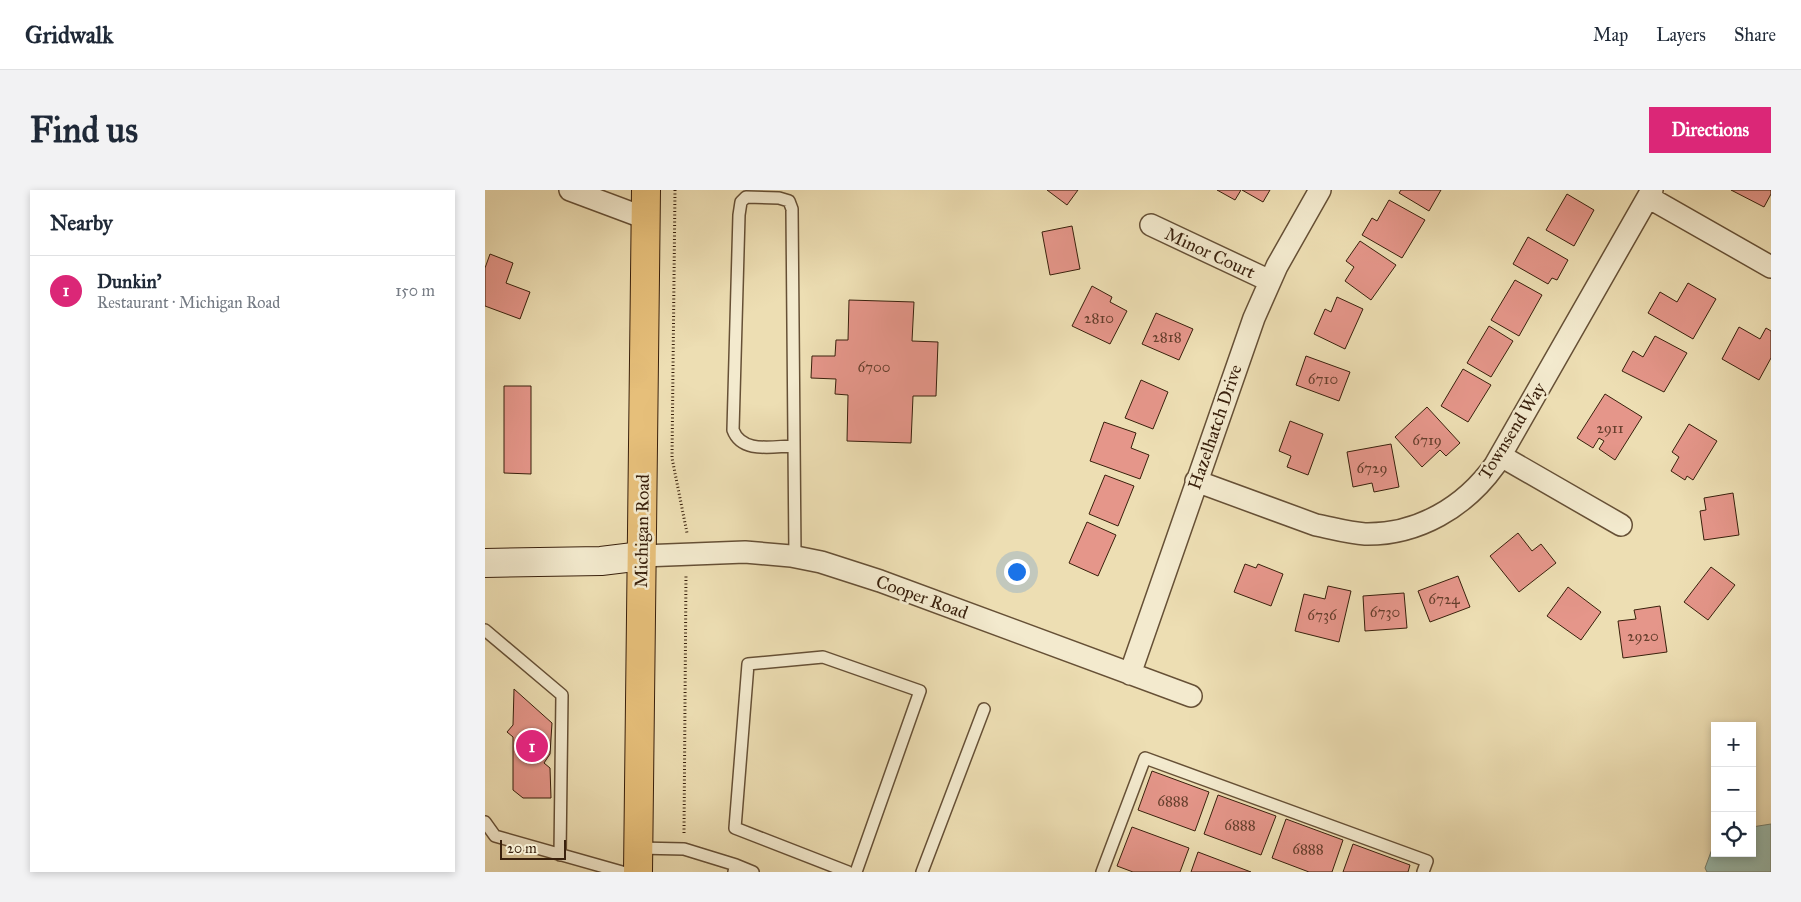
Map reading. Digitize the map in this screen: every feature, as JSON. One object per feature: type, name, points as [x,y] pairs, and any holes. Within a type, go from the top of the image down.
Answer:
[{"type":"main road","name":"Michigan Road","points":[[638,860],[646,190]]},
{"type":"main road","points":[[485,563],[601,561],[642,556]]},
{"type":"street","points":[[570,190],[645,218]]},
{"type":"street","name":"Hazelhatch Drive","points":[[1130,674],[1249,330],[1270,281],[1320,190]]},
{"type":"street","points":[[1650,193],[1771,267]]},
{"type":"street","name":"Townsend Way","points":[[1196,481],[1333,530],[1366,534],[1408,529],[1433,519],[1457,505],[1485,478],[1501,456],[1650,193]]},
{"type":"street","name":"Minor Court","points":[[1151,225],[1270,281]]},
{"type":"street","points":[[1501,456],[1621,525]]},
{"type":"street","name":"Cooper Road","points":[[642,556],[720,552],[795,556],[853,572],[1191,696]]},
{"type":"lane","points":[[794,446],[754,446],[743,444],[736,438],[733,430],[739,215],[741,202],[746,197],[779,198],[789,201],[792,209],[795,556]]},
{"type":"lane","points":[[485,630],[562,695],[560,855]]},
{"type":"lane","points":[[848,872],[735,828],[748,664],[823,657],[920,691],[856,872]]},
{"type":"lane","points":[[922,872],[984,709]]},
{"type":"lane","points":[[1102,872],[1145,758],[1427,861],[1423,872]]},
{"type":"lane","points":[[485,822],[495,836],[622,872]]},
{"type":"lane","points":[[638,860],[683,848],[735,869],[753,872]]},
{"type":"path","points":[[675,190],[672,458],[687,526]]},
{"type":"path","points":[[683,848],[686,604]]},
{"type":"shaded area","points":[[1771,824],[1771,872],[1707,872],[1705,868],[1711,852],[1711,857],[1756,857],[1756,826]]},
{"type":"building","points":[[1047,190],[1078,190],[1067,205]]},
{"type":"building","points":[[1217,190],[1241,190],[1235,200]]},
{"type":"building","points":[[1242,190],[1270,190],[1263,202]]},
{"type":"building","points":[[1401,190],[1441,190],[1429,211],[1399,193]]},
{"type":"building","points":[[1731,190],[1771,190],[1771,194],[1764,207]]},
{"type":"building","points":[[1567,194],[1594,210],[1574,246],[1546,230]]},
{"type":"building","points":[[1389,200],[1425,220],[1402,258],[1362,235],[1372,218],[1377,221]]},
{"type":"building","points":[[1072,226],[1080,269],[1050,275],[1042,232]]},
{"type":"building","points":[[1528,237],[1568,260],[1557,280],[1552,278],[1548,284],[1513,264]]},
{"type":"building","points":[[1360,241],[1396,265],[1371,300],[1345,281],[1354,267],[1346,261]]},
{"type":"building","points":[[490,254],[513,263],[506,283],[530,292],[520,319],[485,306],[485,268]]},
{"type":"building","points":[[1515,280],[1542,295],[1519,336],[1491,320]]},
{"type":"building","points":[[1688,283],[1716,299],[1693,339],[1648,313],[1660,292],[1677,302]]},
{"type":"building","points":[[1092,286],[1112,297],[1110,302],[1127,311],[1110,344],[1072,326]]},
{"type":"building","points":[[1337,297],[1363,309],[1345,349],[1314,334],[1325,309],[1331,312]]},
{"type":"building","points":[[849,300],[914,302],[912,341],[938,342],[936,396],[913,396],[911,443],[847,441],[848,395],[835,394],[836,379],[811,378],[812,356],[835,356],[836,340],[848,340]]},
{"type":"building","points":[[1156,313],[1193,329],[1179,360],[1142,344]]},
{"type":"building","points":[[1489,326],[1513,341],[1491,377],[1467,363]]},
{"type":"building","points":[[1739,327],[1760,339],[1766,328],[1771,331],[1771,358],[1759,380],[1722,359]]},
{"type":"building","points":[[1655,336],[1687,353],[1664,392],[1622,371],[1633,351],[1643,357]]},
{"type":"building","points":[[1306,356],[1350,372],[1339,401],[1296,385]]},
{"type":"building","points":[[1463,369],[1491,385],[1468,422],[1441,406]]},
{"type":"building","points":[[1141,380],[1168,392],[1153,429],[1125,418]]},
{"type":"building","points":[[504,386],[531,386],[531,474],[504,473]]},
{"type":"building","points":[[1605,394],[1642,417],[1615,460],[1599,449],[1604,441],[1599,438],[1593,448],[1577,438]]},
{"type":"building","points":[[1427,407],[1460,443],[1446,456],[1440,450],[1422,467],[1395,437]]},
{"type":"building","points":[[1290,421],[1323,434],[1308,475],[1287,467],[1291,456],[1279,451]]},
{"type":"building","points":[[1104,422],[1136,433],[1131,448],[1149,455],[1140,479],[1090,461]]},
{"type":"building","points":[[1689,424],[1717,441],[1693,480],[1687,476],[1685,480],[1671,471],[1679,457],[1672,452]]},
{"type":"building","points":[[1391,444],[1399,487],[1374,492],[1372,483],[1353,487],[1347,452]]},
{"type":"building","points":[[1105,475],[1134,486],[1118,526],[1089,514]]},
{"type":"building","points":[[1733,493],[1739,535],[1704,540],[1700,511],[1706,510],[1704,498]]},
{"type":"building","points":[[1087,522],[1116,535],[1098,576],[1069,563]]},
{"type":"building","points":[[1518,533],[1532,551],[1541,544],[1556,563],[1519,592],[1490,556]]},
{"type":"building","points":[[1245,564],[1256,568],[1258,564],[1283,574],[1271,606],[1234,592]]},
{"type":"building","points":[[1711,567],[1735,585],[1708,620],[1684,602]]},
{"type":"building","points":[[1458,576],[1470,607],[1430,622],[1418,591]]},
{"type":"building","points":[[1328,586],[1351,591],[1339,642],[1295,631],[1304,594],[1325,599]]},
{"type":"building","points":[[1568,587],[1601,612],[1581,640],[1547,616]]},
{"type":"building","points":[[1404,593],[1407,628],[1365,631],[1363,596]]},
{"type":"building","points":[[1660,606],[1667,652],[1623,658],[1618,621],[1636,619],[1634,610]]},
{"type":"building","points":[[514,689],[552,723],[550,754],[544,763],[550,768],[551,798],[523,798],[513,790],[513,737],[507,732],[513,725]]},
{"type":"building","points":[[1152,771],[1209,792],[1195,831],[1138,810]]},
{"type":"building","points":[[1218,795],[1276,816],[1261,855],[1204,834]]},
{"type":"building","points":[[1286,819],[1343,840],[1332,872],[1309,872],[1272,858]]},
{"type":"building","points":[[1132,827],[1189,848],[1180,872],[1133,872],[1117,866]]},
{"type":"building","points":[[1353,844],[1410,865],[1408,872],[1343,872]]},
{"type":"building","points":[[1198,852],[1251,872],[1191,872]]},
{"type":"place","name":"Dunkin'","points":[[532,746]]}]
